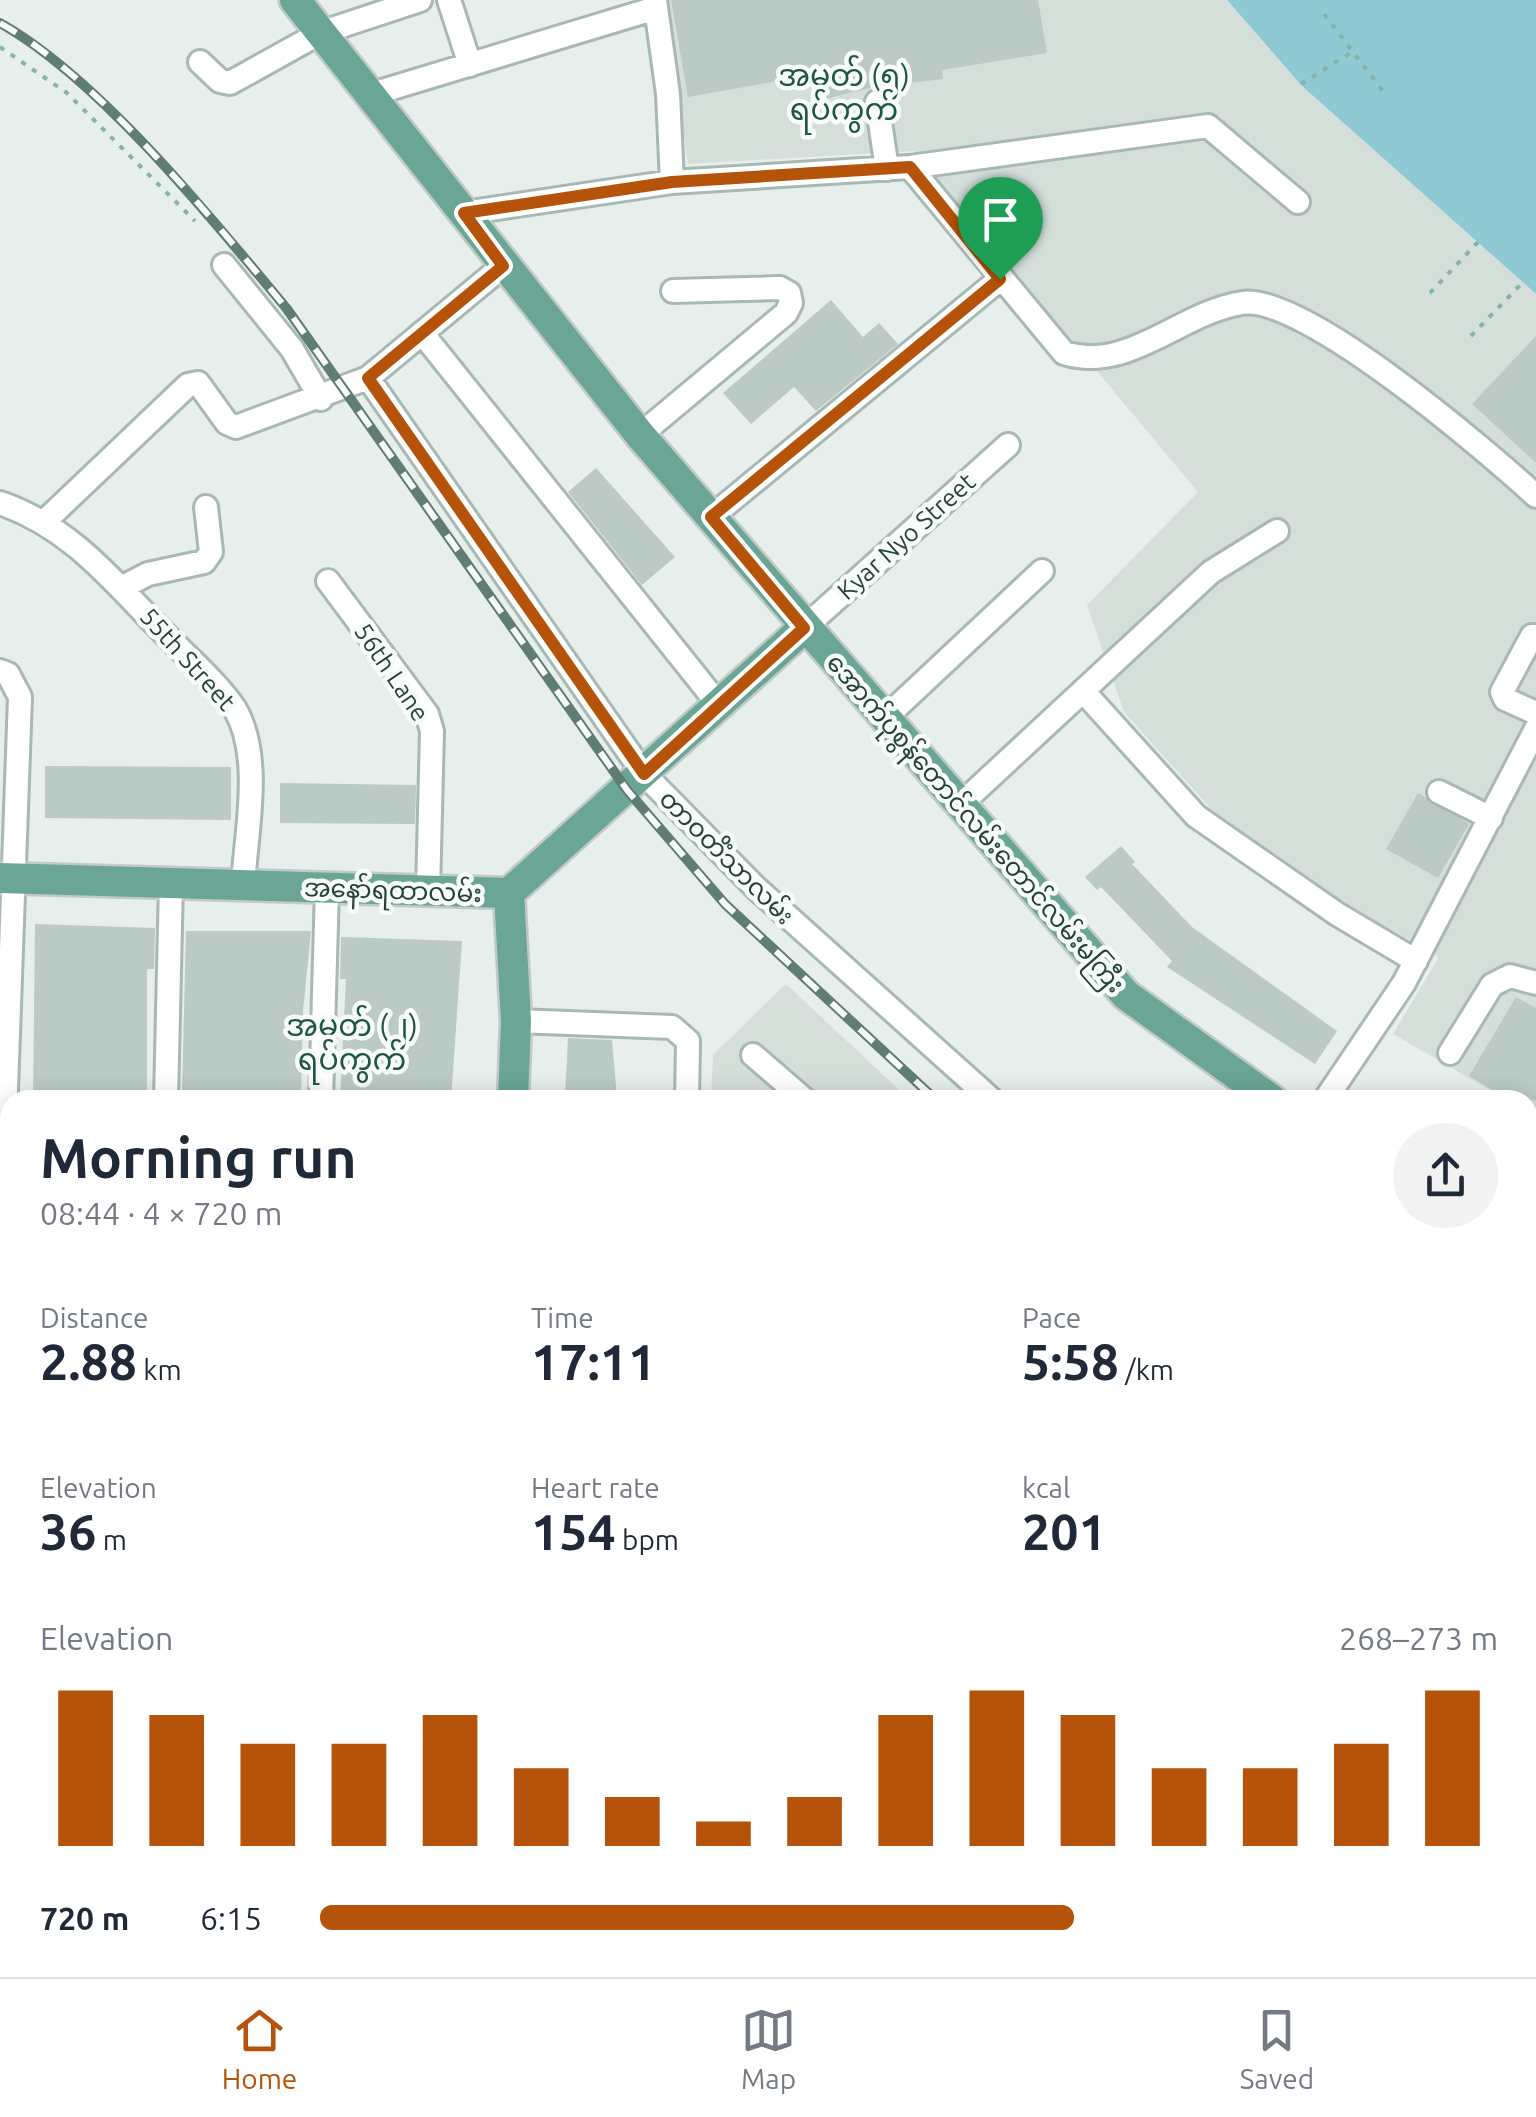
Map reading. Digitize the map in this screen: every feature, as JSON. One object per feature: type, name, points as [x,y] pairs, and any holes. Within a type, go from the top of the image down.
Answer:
[{"type":"main road","name":"အောက်ပုစွန်တောင်လမ်းတောင်လမ်းမကြီး","points":[[295,0],[640,435],[1126,994],[1258,1090]]},
{"type":"main road","name":"အနော်ရထာလမ်း","points":[[7,879],[509,893],[804,628]]},
{"type":"main road","points":[[509,893],[516,1021],[513,1090]]},
{"type":"street","points":[[200,62],[220,82],[230,83],[320,33],[420,0]]},
{"type":"street","points":[[449,0],[470,65]]},
{"type":"street","points":[[369,95],[655,4],[668,94],[672,182]]},
{"type":"street","points":[[878,102],[898,168],[1064,353],[1088,360],[1115,356],[1242,302],[1280,308],[1374,364],[1474,440],[1536,496]]},
{"type":"street","points":[[464,213],[672,182],[898,168],[1208,126],[1298,202]]},
{"type":"street","points":[[224,265],[292,350],[321,399]]},
{"type":"street","points":[[45,521],[188,385],[198,384],[227,424],[236,426],[321,399],[368,378],[503,266]]},
{"type":"street","points":[[711,517],[1000,279]]},
{"type":"street","points":[[640,435],[786,313],[791,303],[788,292],[780,288],[673,291]]},
{"type":"street","points":[[422,334],[720,705]]},
{"type":"street","name":"တာဝတိံသာလမ်း","points":[[368,378],[644,774],[756,888],[981,1090]]},
{"type":"street","name":"Kyar Nyo Street","points":[[804,628],[1008,444]]},
{"type":"street","name":"55th Street","points":[[0,503],[45,521],[72,538],[226,696],[243,722],[248,755],[243,885]]},
{"type":"street","points":[[123,587],[148,574],[204,562],[211,552],[206,507]]},
{"type":"street","points":[[960,805],[1210,572],[1277,531]]},
{"type":"street","points":[[885,718],[1042,571]]},
{"type":"street","name":"56th Lane","points":[[328,581],[427,714],[432,730],[428,891]]},
{"type":"street","points":[[1536,636],[1532,636],[1502,692],[1505,700],[1536,714]]},
{"type":"street","points":[[0,670],[8,674],[20,697],[7,879],[3,1090]]},
{"type":"street","points":[[1083,691],[1196,816],[1337,914],[1416,961]]},
{"type":"street","points":[[1332,1090],[1416,961],[1536,729]]},
{"type":"street","points":[[1440,792],[1491,818]]},
{"type":"street","points":[[166,1090],[171,884]]},
{"type":"street","points":[[321,1090],[327,888]]},
{"type":"street","points":[[1450,1053],[1492,985],[1510,976],[1536,983]]},
{"type":"street","points":[[516,1021],[672,1027],[688,1042],[687,1090]]},
{"type":"street","points":[[753,1055],[793,1090]]},
{"type":"path","points":[[1324,14],[1383,90]]},
{"type":"path","points":[[0,47],[66,93],[195,221]]},
{"type":"path","points":[[1301,84],[1353,52]]},
{"type":"path","points":[[1430,294],[1478,242]]},
{"type":"path","points":[[1471,336],[1523,282]]},
{"type":"shaded area","points":[[665,0],[1227,0],[1302,86],[1536,294],[1536,1090],[1490,1090],[1393,1034],[1439,957],[1346,904],[1211,809],[1124,712],[1087,605],[1198,492],[913,151],[688,164]]},
{"type":"shaded area","points":[[786,984],[899,1090],[711,1090],[713,1055]]},
{"type":"water","points":[[1227,0],[1536,0],[1536,294],[1302,86]]},
{"type":"building","points":[[671,0],[1038,0],[1047,53],[942,70],[943,79],[874,87],[817,101],[812,75],[688,97]]},
{"type":"building","points":[[831,300],[863,337],[879,323],[898,344],[816,411],[794,387],[751,424],[723,393]]},
{"type":"building","points":[[1536,336],[1536,463],[1472,404]]},
{"type":"building","points":[[596,468],[675,557],[642,585],[568,492]]},
{"type":"building","points":[[45,766],[231,767],[231,820],[45,818]]},
{"type":"building","points":[[280,783],[416,785],[415,824],[280,823]]},
{"type":"building","points":[[1418,793],[1469,824],[1438,878],[1386,849]]},
{"type":"building","points":[[1121,846],[1135,862],[1132,864],[1192,927],[1337,1031],[1315,1064],[1167,967],[1172,961],[1101,887],[1097,890],[1085,877]]},
{"type":"building","points":[[35,924],[155,928],[154,969],[147,969],[147,1090],[33,1090]]},
{"type":"building","points":[[186,931],[311,931],[303,1011],[301,1090],[182,1090]]},
{"type":"building","points":[[341,937],[462,941],[452,1090],[340,1090],[346,979],[340,979]]},
{"type":"building","points":[[1516,997],[1536,1008],[1536,1090],[1493,1090],[1469,1076]]},
{"type":"building","points":[[568,1038],[612,1040],[616,1090],[565,1090]]},
{"type":"railway","points":[[0,23],[38,47],[115,114],[190,194],[287,309],[627,790],[725,904],[925,1090]]},
{"type":"district","name":"အမှတ် (၅) ရပ်ကွက်","points":[[844,93]]},
{"type":"district","name":"အမှတ် (၂) ရပ်ကွက်","points":[[352,1043]]},
{"type":"route","points":[[910,167],[1000,279],[711,517],[804,628],[644,774],[368,378],[503,266],[464,213],[672,182],[910,167]]}]
